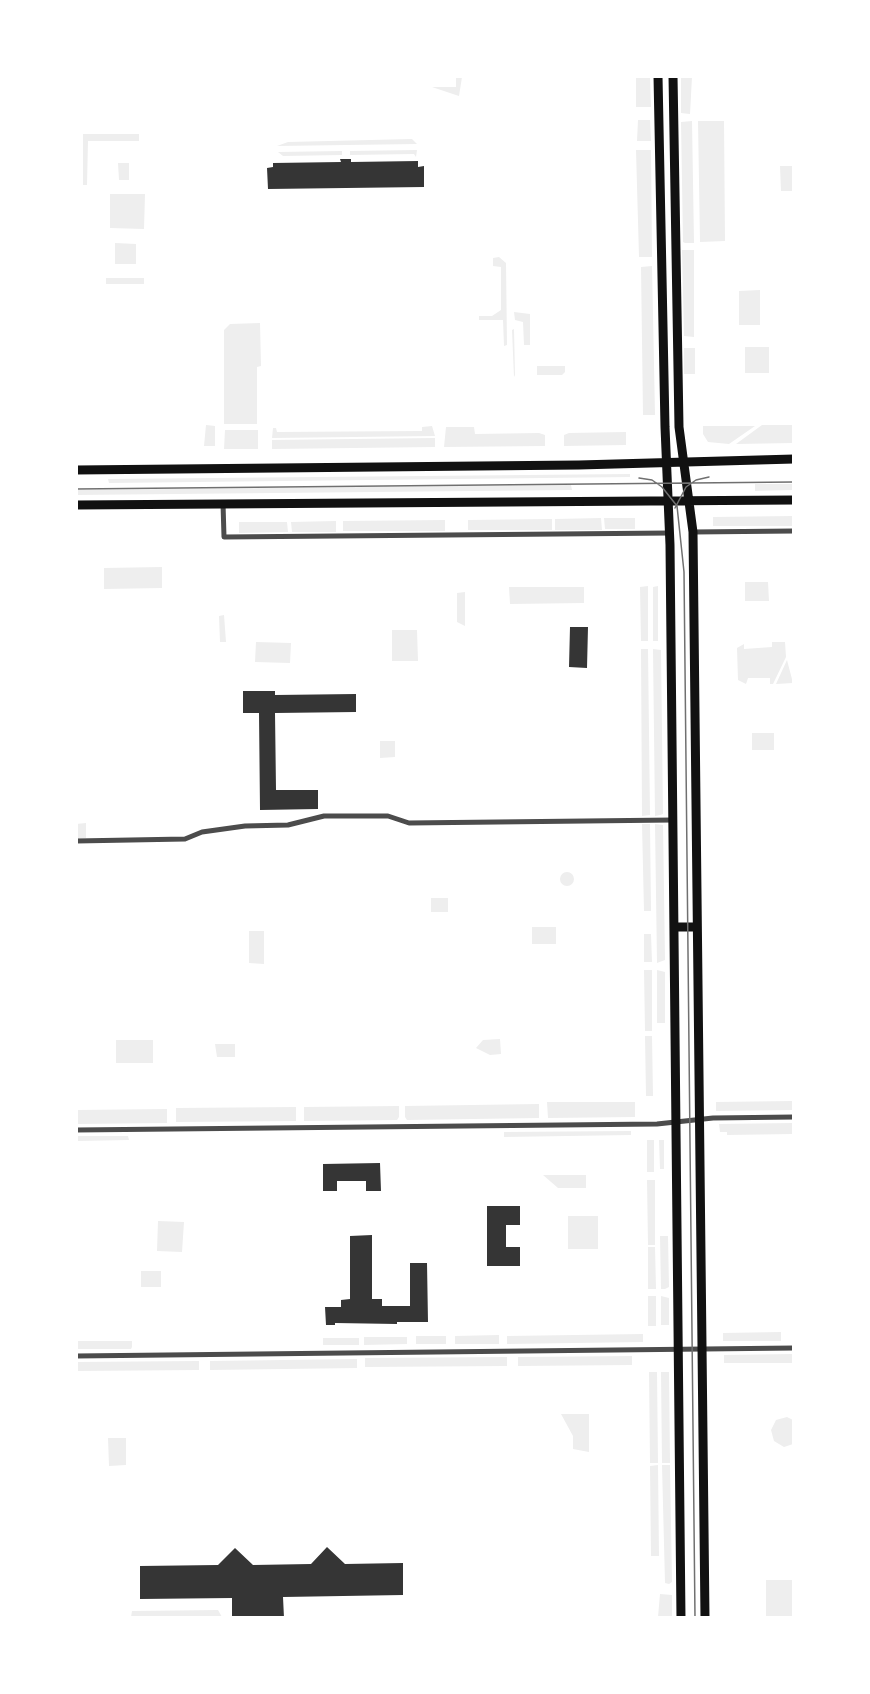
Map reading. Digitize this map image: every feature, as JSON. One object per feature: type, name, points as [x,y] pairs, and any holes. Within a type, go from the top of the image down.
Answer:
[{"type":"main road","points":[[658,76],[670,533],[681,1617]]},
{"type":"main road","points":[[673,76],[682,462],[690,501],[693,532],[705,1617]]},
{"type":"main road","points":[[76,470],[668,463],[794,459]]},
{"type":"main road","points":[[76,505],[794,500]]},
{"type":"main road","points":[[675,927],[697,927]]},
{"type":"street","points":[[224,503],[224,537],[670,533]]},
{"type":"street","points":[[693,532],[794,531]]},
{"type":"street","points":[[76,841],[185,839],[202,832],[245,826],[288,825],[324,816],[388,816],[410,823],[673,820]]},
{"type":"street","points":[[76,1130],[675,1122],[699,1119],[794,1117]]},
{"type":"street","points":[[76,1356],[794,1348]]},
{"type":"shaded area","points":[[456,77],[462,77],[459,96],[432,87],[456,87]]},
{"type":"shaded area","points":[[636,77],[650,77],[651,107],[636,107]]},
{"type":"shaded area","points":[[681,77],[692,77],[690,114],[681,113]]},
{"type":"shaded area","points":[[638,120],[650,120],[651,141],[637,141]]},
{"type":"shaded area","points":[[692,121],[694,243],[685,243],[683,242],[681,122]]},
{"type":"shaded area","points":[[698,121],[724,121],[725,241],[700,242]]},
{"type":"shaded area","points":[[83,134],[139,134],[139,141],[88,141],[87,185],[83,185]]},
{"type":"shaded area","points":[[412,139],[417,144],[277,146],[288,142]]},
{"type":"shaded area","points":[[417,150],[416,157],[414,154],[350,155],[350,151]]},
{"type":"shaded area","points":[[636,150],[651,150],[652,257],[639,257]]},
{"type":"shaded area","points":[[342,151],[342,155],[283,156],[278,152]]},
{"type":"shaded area","points":[[118,163],[129,163],[129,180],[119,180]]},
{"type":"shaded area","points":[[780,166],[793,166],[793,191],[781,191]]},
{"type":"shaded area","points":[[110,194],[145,194],[144,229],[110,228]]},
{"type":"shaded area","points":[[115,243],[136,244],[136,264],[115,264]]},
{"type":"shaded area","points":[[682,250],[694,250],[694,337],[684,336]]},
{"type":"shaded area","points":[[499,257],[506,263],[507,345],[504,346],[503,320],[479,320],[479,316],[492,316],[501,310],[501,267],[493,266],[493,258]]},
{"type":"shaded area","points":[[652,266],[655,415],[643,415],[641,267]]},
{"type":"shaded area","points":[[106,278],[144,278],[144,284],[106,284]]},
{"type":"shaded area","points":[[760,290],[760,325],[739,325],[739,291]]},
{"type":"shaded area","points":[[514,312],[530,314],[530,345],[524,345],[523,322],[515,320]]},
{"type":"shaded area","points":[[260,323],[261,366],[257,367],[257,424],[224,424],[224,330],[230,324]]},
{"type":"shaded area","points":[[514,329],[515,375],[514,377],[512,330]]},
{"type":"shaded area","points":[[745,347],[769,347],[769,373],[745,373]]},
{"type":"shaded area","points":[[684,348],[695,348],[695,374],[684,374]]},
{"type":"shaded area","points":[[537,366],[565,366],[565,372],[562,375],[537,375]]},
{"type":"shaded area","points":[[206,425],[215,426],[215,446],[204,446]]},
{"type":"shaded area","points":[[762,425],[793,425],[793,443],[736,444]]},
{"type":"shaded area","points":[[432,426],[435,436],[272,438],[273,428],[276,428],[277,432],[422,431],[422,427]]},
{"type":"shaded area","points":[[703,426],[755,426],[729,444],[708,442],[703,434]]},
{"type":"shaded area","points":[[446,427],[474,427],[475,434],[539,433],[545,435],[545,446],[444,447]]},
{"type":"shaded area","points":[[225,430],[258,430],[258,449],[224,449]]},
{"type":"shaded area","points":[[626,432],[626,445],[564,446],[564,435],[569,433]]},
{"type":"shaded area","points":[[435,438],[435,447],[272,449],[272,440]]},
{"type":"shaded area","points":[[630,474],[630,477],[109,483],[108,479]]},
{"type":"shaded area","points":[[755,484],[793,484],[793,490],[755,491]]},
{"type":"shaded area","points":[[571,485],[572,490],[76,495],[77,490]]},
{"type":"shaded area","points":[[793,516],[793,526],[713,526],[713,517]]},
{"type":"shaded area","points":[[601,518],[602,530],[555,530],[555,519]]},
{"type":"shaded area","points":[[604,518],[635,518],[635,529],[605,529]]},
{"type":"shaded area","points":[[552,519],[552,530],[468,530],[468,520]]},
{"type":"shaded area","points":[[445,520],[445,531],[343,531],[343,521]]},
{"type":"shaded area","points":[[336,521],[336,532],[292,532],[291,522]]},
{"type":"shaded area","points":[[239,522],[287,522],[288,532],[239,533]]},
{"type":"shaded area","points":[[162,567],[162,588],[104,589],[104,568]]},
{"type":"shaded area","points":[[745,582],[768,582],[769,601],[745,601]]},
{"type":"shaded area","points":[[648,586],[648,641],[641,641],[640,587]]},
{"type":"shaded area","points":[[658,586],[658,641],[653,641],[653,587]]},
{"type":"shaded area","points":[[509,587],[584,587],[584,603],[510,604]]},
{"type":"shaded area","points":[[465,592],[465,626],[457,622],[457,593]]},
{"type":"shaded area","points":[[224,615],[226,642],[220,642],[219,616]]},
{"type":"shaded area","points":[[392,630],[417,630],[418,661],[392,661]]},
{"type":"shaded area","points":[[256,642],[291,643],[290,663],[255,662]]},
{"type":"shaded area","points":[[772,642],[785,642],[786,657],[773,684],[770,684],[770,678],[748,678],[746,684],[738,680],[737,648],[744,644],[744,649],[772,647]]},
{"type":"shaded area","points":[[641,649],[648,649],[650,815],[642,816]]},
{"type":"shaded area","points":[[653,649],[661,650],[663,814],[655,816]]},
{"type":"shaded area","points":[[787,660],[793,683],[776,684]]},
{"type":"shaded area","points":[[752,733],[774,733],[774,750],[752,750]]},
{"type":"shaded area","points":[[380,741],[395,741],[395,757],[380,758]]},
{"type":"shaded area","points":[[86,823],[86,838],[77,839],[76,824]]},
{"type":"shaded area","points":[[642,824],[650,824],[651,911],[644,911]]},
{"type":"shaded area","points":[[655,824],[663,825],[665,960],[657,963]]},
{"type":"shaded area","points":[[567,872],[572,874],[574,879],[572,884],[567,886],[562,884],[560,879],[562,874]]},
{"type":"shaded area","points":[[431,898],[448,898],[448,912],[431,912]]},
{"type":"shaded area","points":[[532,927],[556,927],[556,944],[532,944]]},
{"type":"shaded area","points":[[249,931],[264,931],[264,964],[249,963]]},
{"type":"shaded area","points":[[644,934],[651,934],[652,962],[644,962]]},
{"type":"shaded area","points":[[644,970],[652,970],[652,1031],[645,1031]]},
{"type":"shaded area","points":[[657,970],[665,972],[665,1023],[657,1023]]},
{"type":"shaded area","points":[[645,1036],[652,1036],[653,1096],[646,1096]]},
{"type":"shaded area","points":[[500,1039],[501,1054],[490,1055],[476,1048],[483,1040]]},
{"type":"shaded area","points":[[116,1040],[153,1040],[153,1063],[116,1063]]},
{"type":"shaded area","points":[[215,1044],[235,1044],[235,1057],[217,1057]]},
{"type":"shaded area","points":[[793,1101],[793,1110],[716,1111],[716,1102]]},
{"type":"shaded area","points":[[547,1102],[635,1102],[635,1117],[548,1118]]},
{"type":"shaded area","points":[[539,1104],[539,1118],[407,1120],[405,1117],[405,1106]]},
{"type":"shaded area","points":[[399,1106],[397,1120],[304,1121],[304,1107]]},
{"type":"shaded area","points":[[296,1107],[296,1121],[176,1122],[176,1108]]},
{"type":"shaded area","points":[[167,1109],[167,1123],[77,1124],[77,1110]]},
{"type":"shaded area","points":[[793,1123],[793,1134],[727,1135],[727,1132],[720,1132],[719,1124]]},
{"type":"shaded area","points":[[631,1131],[631,1135],[504,1137],[504,1132]]},
{"type":"shaded area","points":[[77,1136],[128,1136],[129,1140],[77,1141]]},
{"type":"shaded area","points":[[647,1140],[654,1140],[654,1172],[647,1172]]},
{"type":"shaded area","points":[[659,1140],[664,1140],[664,1169],[660,1169]]},
{"type":"shaded area","points":[[543,1175],[586,1175],[586,1188],[558,1188]]},
{"type":"shaded area","points":[[647,1180],[655,1180],[655,1245],[648,1245]]},
{"type":"shaded area","points":[[568,1216],[598,1216],[598,1249],[568,1249]]},
{"type":"shaded area","points":[[158,1221],[184,1222],[182,1252],[157,1251]]},
{"type":"shaded area","points":[[660,1236],[668,1236],[669,1287],[665,1289],[661,1289]]},
{"type":"shaded area","points":[[648,1247],[655,1247],[656,1289],[648,1289]]},
{"type":"shaded area","points":[[141,1271],[161,1271],[161,1287],[141,1287]]},
{"type":"shaded area","points":[[648,1296],[656,1296],[656,1326],[648,1326]]},
{"type":"shaded area","points":[[661,1296],[669,1298],[669,1325],[661,1325]]},
{"type":"shaded area","points":[[781,1332],[781,1341],[723,1341],[723,1333]]},
{"type":"shaded area","points":[[643,1334],[643,1342],[507,1344],[507,1336]]},
{"type":"shaded area","points":[[499,1335],[499,1344],[455,1344],[455,1336]]},
{"type":"shaded area","points":[[416,1336],[446,1336],[446,1344],[416,1344]]},
{"type":"shaded area","points":[[364,1337],[407,1337],[407,1344],[364,1345]]},
{"type":"shaded area","points":[[323,1338],[359,1338],[359,1345],[323,1345]]},
{"type":"shaded area","points":[[77,1341],[132,1341],[132,1347],[131,1349],[77,1349]]},
{"type":"shaded area","points":[[793,1354],[793,1363],[724,1363],[724,1355]]},
{"type":"shaded area","points":[[632,1356],[632,1365],[518,1366],[518,1357]]},
{"type":"shaded area","points":[[507,1357],[507,1366],[365,1367],[365,1358]]},
{"type":"shaded area","points":[[357,1359],[357,1368],[210,1370],[210,1361]]},
{"type":"shaded area","points":[[199,1361],[199,1370],[77,1371],[77,1362]]},
{"type":"shaded area","points":[[649,1372],[657,1372],[658,1463],[650,1463]]},
{"type":"shaded area","points":[[661,1372],[669,1372],[670,1463],[662,1463]]},
{"type":"shaded area","points":[[561,1414],[589,1414],[589,1452],[573,1449],[573,1436]]},
{"type":"shaded area","points":[[787,1417],[793,1420],[793,1444],[784,1447],[774,1441],[771,1430],[776,1420]]},
{"type":"shaded area","points":[[108,1438],[126,1438],[126,1465],[109,1466]]},
{"type":"shaded area","points":[[658,1465],[659,1556],[651,1556],[650,1466]]},
{"type":"shaded area","points":[[662,1465],[670,1465],[672,1582],[669,1584],[665,1583]]},
{"type":"shaded area","points":[[766,1580],[793,1580],[793,1617],[766,1617]]},
{"type":"shaded area","points":[[660,1594],[672,1595],[672,1617],[658,1617]]},
{"type":"shaded area","points":[[218,1610],[222,1617],[131,1617],[132,1611]]},
{"type":"building","points":[[340,159],[351,159],[351,162],[418,161],[418,167],[424,166],[424,187],[268,189],[267,168],[273,167],[273,163],[341,162]]},
{"type":"building","points":[[570,627],[588,627],[587,668],[569,667]]},
{"type":"building","points":[[243,691],[275,691],[275,695],[356,694],[356,712],[275,713],[276,790],[318,790],[318,809],[260,810],[259,713],[243,713]]},
{"type":"building","points":[[380,1163],[381,1191],[366,1191],[366,1181],[337,1181],[337,1191],[323,1191],[323,1164]]},
{"type":"building","points":[[487,1206],[520,1206],[520,1225],[506,1225],[506,1247],[520,1247],[520,1266],[487,1266]]},
{"type":"building","points":[[372,1235],[372,1299],[382,1299],[382,1306],[410,1306],[410,1263],[427,1263],[428,1322],[326,1325],[325,1307],[341,1307],[341,1300],[350,1299],[350,1236]]},
{"type":"building","points":[[327,1547],[345,1564],[403,1563],[403,1595],[283,1597],[284,1618],[232,1618],[232,1598],[140,1599],[140,1566],[218,1565],[235,1548],[253,1565],[311,1564]]},
{"type":"tram line","points":[[675,508],[686,487],[696,480],[709,477]]},
{"type":"tram line","points":[[639,478],[652,480],[662,487],[677,506],[684,572],[695,1618]]},
{"type":"tram line","points":[[76,489],[794,482]]}]
